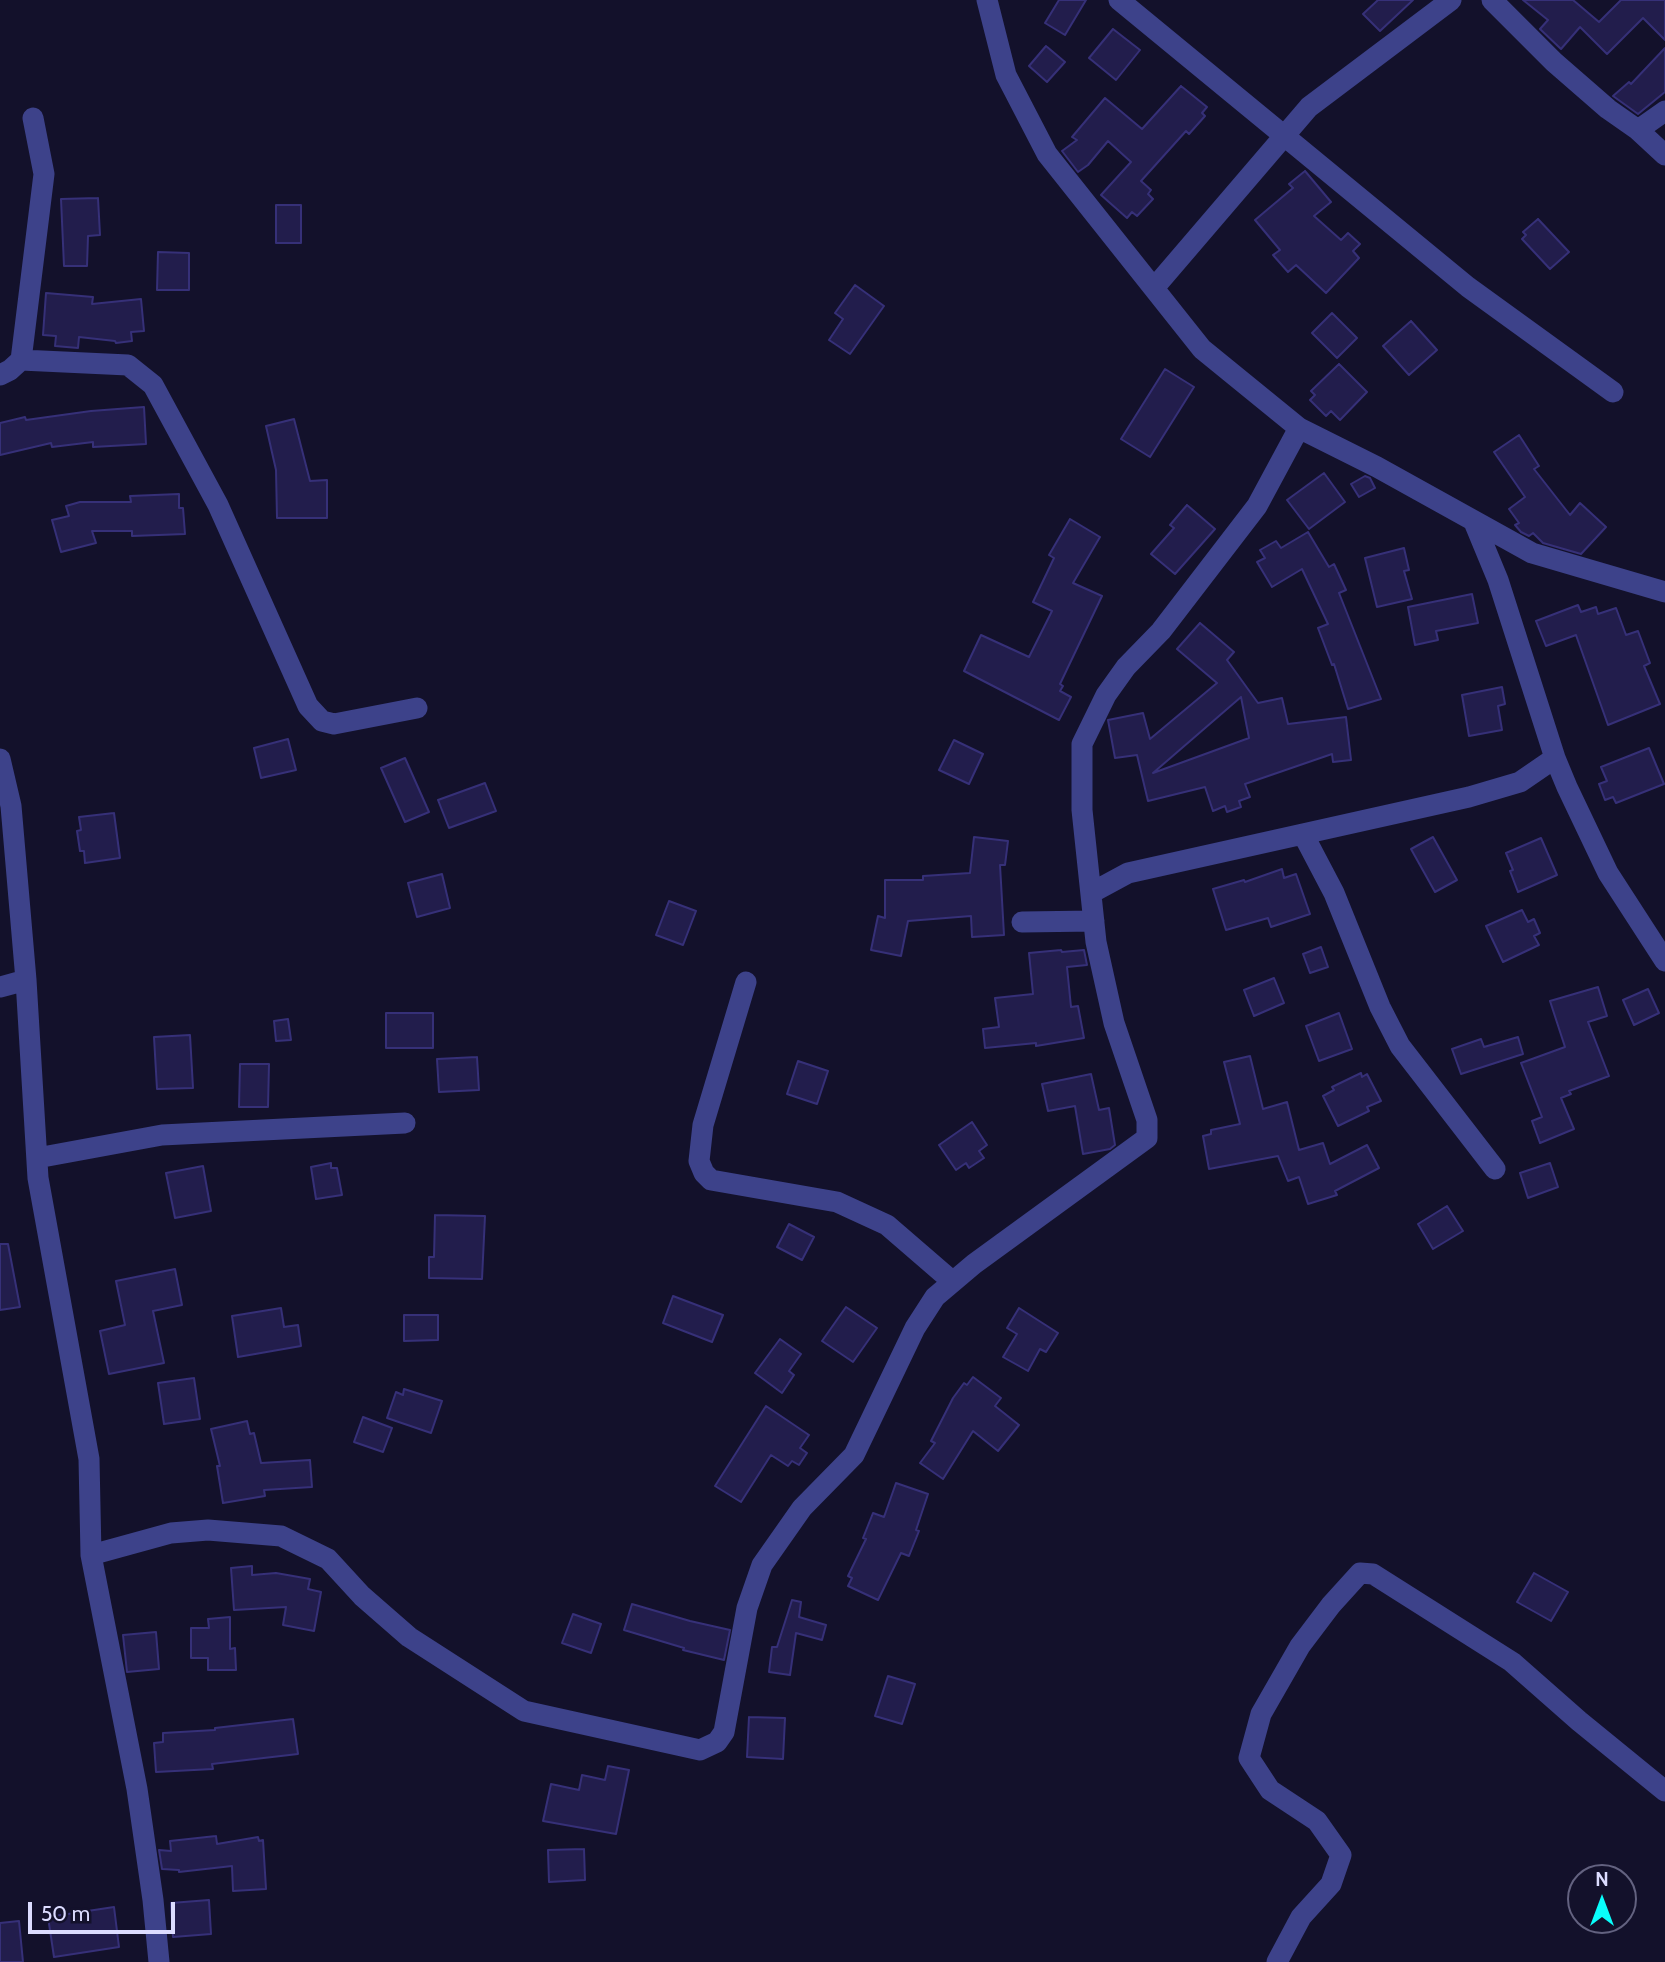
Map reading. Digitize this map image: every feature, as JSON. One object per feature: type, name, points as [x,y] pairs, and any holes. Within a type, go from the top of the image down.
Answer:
[{"type":"street","points":[[987,0],[1006,75],[1047,154],[1202,349],[1299,428],[1377,467],[1532,553],[1665,592]]},
{"type":"street","points":[[1119,0],[1468,287],[1613,392]]},
{"type":"street","points":[[1154,288],[1309,107],[1451,0]]},
{"type":"street","points":[[1492,0],[1554,62],[1665,155]]},
{"type":"street","points":[[1638,130],[1665,111]]},
{"type":"street","points":[[0,374],[10,370],[21,360],[44,174],[33,118]]},
{"type":"street","points":[[21,360],[128,366],[153,385],[218,505],[308,706],[322,721],[334,724],[417,708]]},
{"type":"street","points":[[91,1555],[171,1533],[208,1530],[281,1536],[328,1559],[362,1596],[409,1637],[524,1711],[700,1750],[717,1742],[724,1732],[747,1608],[762,1565],[802,1508],[854,1455],[915,1328],[936,1297],[974,1264],[1147,1138],[1147,1120],[1114,1023],[1096,942],[1082,810],[1082,744],[1106,695],[1126,667],[1161,631],[1257,506],[1299,428]]},
{"type":"street","points":[[1474,522],[1498,580],[1555,758],[1608,873],[1665,961]]},
{"type":"street","points":[[1091,892],[1128,873],[1469,797],[1520,782],[1555,758]]},
{"type":"street","points":[[0,759],[11,806],[26,980],[38,1178],[89,1458],[91,1555],[137,1789],[159,1962]]},
{"type":"street","points":[[1303,834],[1334,892],[1380,1007],[1400,1046],[1494,1169]]},
{"type":"street","points":[[1022,922],[1094,921]]},
{"type":"street","points":[[0,987],[26,980]]},
{"type":"street","points":[[746,982],[703,1125],[699,1161],[704,1173],[711,1180],[837,1202],[887,1225],[953,1282]]},
{"type":"street","points":[[37,1158],[162,1135],[405,1123]]},
{"type":"street","points":[[1277,1962],[1301,1917],[1331,1884],[1341,1855],[1317,1821],[1270,1790],[1249,1758],[1261,1714],[1300,1646],[1360,1573],[1373,1574],[1513,1662],[1588,1729],[1665,1791]]},
{"type":"building","points":[[1059,0],[1086,0],[1065,35],[1045,23]]},
{"type":"building","points":[[1378,0],[1413,0],[1380,31],[1363,14]]},
{"type":"building","points":[[1523,0],[1573,0],[1599,22],[1621,0],[1665,0],[1665,40],[1643,18],[1607,54],[1580,27],[1561,49],[1540,29],[1548,20]]},
{"type":"building","points":[[1113,29],[1140,50],[1116,80],[1089,58]]},
{"type":"building","points":[[1046,46],[1065,62],[1047,82],[1029,66]]},
{"type":"building","points":[[1665,48],[1665,92],[1638,114],[1613,96],[1629,82],[1631,84]]},
{"type":"building","points":[[1181,86],[1207,107],[1202,113],[1205,116],[1189,134],[1186,131],[1141,181],[1151,190],[1148,194],[1153,199],[1137,216],[1132,212],[1127,218],[1101,195],[1131,162],[1108,141],[1088,165],[1078,172],[1062,151],[1077,140],[1072,137],[1105,98],[1142,129]]},
{"type":"building","points":[[1305,171],[1331,202],[1314,216],[1341,240],[1348,233],[1360,244],[1353,251],[1359,258],[1326,293],[1296,265],[1288,272],[1273,255],[1280,250],[1255,220],[1293,188],[1289,184]]},
{"type":"building","points":[[98,198],[100,235],[88,236],[87,266],[64,266],[61,199]]},
{"type":"building","points":[[276,205],[301,205],[301,243],[276,243]]},
{"type":"building","points":[[1538,219],[1569,252],[1550,269],[1522,239],[1526,235],[1523,232]]},
{"type":"building","points":[[158,252],[189,253],[189,290],[157,290]]},
{"type":"building","points":[[855,285],[884,306],[850,354],[829,340],[843,319],[835,313]]},
{"type":"building","points":[[46,293],[93,297],[92,304],[141,299],[144,331],[131,332],[132,341],[116,343],[79,337],[78,348],[55,346],[56,336],[43,335]]},
{"type":"building","points":[[1332,313],[1357,338],[1337,358],[1312,333]]},
{"type":"building","points":[[1411,321],[1437,350],[1409,375],[1383,346]]},
{"type":"building","points":[[1339,364],[1367,392],[1340,420],[1331,411],[1326,416],[1310,400],[1315,395],[1311,391]]},
{"type":"building","points":[[1165,369],[1194,387],[1150,457],[1121,439]]},
{"type":"building","points":[[144,407],[146,444],[93,447],[93,442],[52,447],[51,443],[0,455],[0,423],[25,417],[26,420]]},
{"type":"building","points":[[294,419],[310,481],[327,480],[327,518],[277,518],[276,470],[266,426]]},
{"type":"building","points":[[1519,435],[1539,466],[1534,469],[1570,515],[1580,503],[1606,527],[1581,554],[1543,543],[1533,533],[1529,536],[1515,525],[1519,523],[1509,509],[1525,497],[1494,452]]},
{"type":"building","points":[[1324,473],[1345,502],[1309,529],[1287,500]]},
{"type":"building","points":[[1365,476],[1370,478],[1375,488],[1359,497],[1351,484]]},
{"type":"building","points":[[179,494],[185,534],[132,536],[132,531],[92,531],[96,543],[61,552],[52,520],[69,516],[66,506],[80,502],[131,502],[130,496]]},
{"type":"building","points":[[1187,505],[1215,529],[1175,574],[1151,554],[1174,528],[1170,525]]},
{"type":"building","points":[[1070,519],[1100,537],[1073,583],[1102,596],[1060,684],[1063,686],[1060,691],[1071,697],[1059,720],[964,671],[981,635],[1029,657],[1052,611],[1033,602],[1054,558],[1049,555]]},
{"type":"building","points":[[1308,532],[1329,567],[1334,564],[1346,590],[1339,593],[1381,699],[1348,709],[1334,664],[1332,665],[1318,628],[1328,624],[1302,569],[1272,587],[1257,562],[1265,558],[1260,550],[1276,541],[1281,548]]},
{"type":"building","points":[[1404,548],[1409,570],[1404,571],[1412,599],[1377,607],[1365,558]]},
{"type":"building","points":[[1472,594],[1478,623],[1436,631],[1438,640],[1415,645],[1408,607]]},
{"type":"building","points":[[1578,605],[1581,612],[1596,607],[1598,614],[1616,608],[1626,635],[1638,631],[1650,663],[1644,666],[1660,704],[1608,725],[1576,635],[1546,646],[1536,621]]},
{"type":"building","points":[[1200,623],[1234,652],[1227,660],[1258,703],[1282,698],[1288,724],[1346,717],[1351,760],[1333,762],[1332,754],[1245,784],[1250,797],[1239,801],[1241,807],[1227,812],[1225,806],[1213,811],[1205,787],[1148,801],[1137,755],[1115,758],[1108,720],[1143,713],[1150,739],[1217,683],[1177,649]],"holes":[[[1241,697],[1249,738],[1153,773]]]},
{"type":"building","points":[[1502,687],[1505,704],[1498,706],[1502,730],[1469,736],[1462,695]]},
{"type":"building","points":[[288,739],[296,770],[261,778],[254,748]]},
{"type":"building","points":[[954,740],[983,754],[969,784],[939,770]]},
{"type":"building","points":[[1649,748],[1664,784],[1616,803],[1613,797],[1605,800],[1599,784],[1607,781],[1601,767]]},
{"type":"building","points":[[405,758],[429,812],[405,822],[381,768]]},
{"type":"building","points":[[485,783],[496,811],[449,828],[438,800]]},
{"type":"building","points":[[114,813],[120,858],[85,863],[77,831],[81,830],[79,817]]},
{"type":"building","points":[[974,837],[1008,841],[1005,865],[1000,865],[1004,935],[972,937],[971,916],[908,921],[901,956],[871,950],[878,916],[885,918],[885,880],[923,880],[923,876],[970,873]]},
{"type":"building","points":[[1433,837],[1457,880],[1435,892],[1411,849]]},
{"type":"building","points":[[1541,838],[1557,875],[1518,892],[1506,853]]},
{"type":"building","points":[[1282,869],[1284,878],[1296,874],[1310,914],[1271,927],[1268,918],[1226,930],[1213,889],[1244,880],[1245,882]]},
{"type":"building","points":[[442,874],[450,908],[417,917],[408,883]]},
{"type":"building","points":[[669,901],[696,911],[683,945],[656,935]]},
{"type":"building","points":[[1522,910],[1528,922],[1534,919],[1540,933],[1534,936],[1539,945],[1503,962],[1486,926]]},
{"type":"building","points":[[1321,947],[1328,967],[1310,973],[1303,954]]},
{"type":"building","points":[[1084,950],[1087,965],[1067,967],[1071,1007],[1078,1006],[1084,1038],[1036,1046],[1036,1043],[985,1048],[983,1029],[999,1027],[995,998],[1033,994],[1029,953]]},
{"type":"building","points":[[1274,978],[1284,1003],[1254,1016],[1244,990]]},
{"type":"building","points":[[1598,987],[1607,1016],[1588,1022],[1609,1076],[1569,1091],[1571,1094],[1561,1098],[1574,1129],[1540,1143],[1532,1121],[1542,1117],[1521,1063],[1565,1047],[1550,1001]]},
{"type":"building","points":[[1648,989],[1659,1013],[1634,1025],[1623,1000]]},
{"type":"building","points":[[386,1013],[433,1013],[433,1048],[386,1048]]},
{"type":"building","points":[[1339,1013],[1352,1049],[1319,1061],[1306,1026]]},
{"type":"building","points":[[288,1019],[291,1040],[276,1041],[274,1021]]},
{"type":"building","points":[[190,1035],[193,1088],[157,1089],[154,1037]]},
{"type":"building","points":[[1518,1037],[1523,1054],[1461,1074],[1452,1049],[1481,1039],[1484,1047]]},
{"type":"building","points":[[1250,1056],[1263,1109],[1287,1102],[1299,1150],[1323,1143],[1330,1164],[1367,1145],[1379,1168],[1335,1191],[1337,1195],[1308,1204],[1299,1177],[1288,1181],[1278,1156],[1209,1169],[1203,1136],[1211,1134],[1211,1130],[1240,1124],[1224,1062]]},
{"type":"building","points":[[477,1057],[479,1090],[439,1092],[437,1059]]},
{"type":"building","points":[[798,1061],[828,1071],[817,1104],[787,1094]]},
{"type":"building","points":[[240,1064],[269,1064],[268,1107],[239,1107]]},
{"type":"building","points":[[1361,1073],[1362,1077],[1367,1074],[1381,1101],[1367,1107],[1369,1111],[1338,1126],[1323,1096],[1334,1090],[1332,1087]]},
{"type":"building","points":[[1091,1074],[1099,1110],[1109,1108],[1115,1145],[1110,1149],[1083,1154],[1075,1106],[1048,1111],[1042,1084]]},
{"type":"building","points":[[972,1122],[987,1145],[979,1151],[984,1158],[969,1168],[966,1163],[956,1170],[939,1145]]},
{"type":"building","points":[[331,1163],[331,1168],[337,1168],[342,1195],[316,1199],[311,1167]]},
{"type":"building","points":[[1550,1163],[1558,1187],[1528,1198],[1520,1173]]},
{"type":"building","points":[[203,1166],[211,1211],[175,1218],[166,1173]]},
{"type":"building","points":[[1447,1206],[1463,1231],[1433,1249],[1418,1224]]},
{"type":"building","points":[[435,1215],[485,1216],[482,1279],[429,1278],[429,1257],[434,1257]]},
{"type":"building","points":[[789,1224],[814,1237],[802,1260],[777,1247]]},
{"type":"building","points":[[0,1244],[8,1244],[20,1307],[0,1310]]},
{"type":"building","points":[[175,1269],[182,1305],[153,1311],[164,1363],[109,1374],[100,1331],[125,1325],[116,1281]]},
{"type":"building","points":[[673,1296],[723,1315],[712,1342],[663,1323]]},
{"type":"building","points":[[846,1307],[877,1328],[853,1362],[822,1341]]},
{"type":"building","points":[[281,1308],[284,1327],[298,1325],[301,1346],[238,1357],[232,1316]]},
{"type":"building","points":[[1019,1308],[1058,1333],[1046,1352],[1040,1349],[1028,1371],[1003,1357],[1017,1334],[1007,1328]]},
{"type":"building","points":[[404,1315],[438,1315],[438,1340],[404,1341]]},
{"type":"building","points":[[780,1339],[801,1354],[789,1371],[794,1375],[782,1393],[755,1373]]},
{"type":"building","points":[[973,1377],[1001,1398],[995,1406],[1019,1425],[998,1451],[973,1431],[943,1479],[920,1463],[935,1443],[931,1441],[953,1398],[964,1383],[967,1385]]},
{"type":"building","points":[[194,1378],[200,1419],[164,1424],[158,1383]]},
{"type":"building","points":[[404,1389],[442,1401],[431,1433],[387,1418],[396,1392],[403,1395]]},
{"type":"building","points":[[766,1406],[809,1435],[800,1448],[807,1453],[799,1465],[792,1461],[788,1466],[771,1455],[741,1502],[715,1486]]},
{"type":"building","points":[[363,1417],[392,1428],[383,1452],[354,1442]]},
{"type":"building","points":[[247,1421],[250,1434],[254,1433],[261,1463],[310,1460],[312,1487],[264,1490],[265,1496],[223,1503],[217,1466],[220,1466],[211,1429]]},
{"type":"building","points":[[896,1483],[928,1494],[916,1530],[919,1531],[909,1556],[901,1553],[878,1600],[848,1586],[852,1578],[848,1576],[866,1539],[863,1538],[873,1513],[884,1517]]},
{"type":"building","points":[[252,1566],[252,1575],[276,1573],[310,1579],[308,1589],[321,1592],[314,1631],[283,1625],[286,1607],[234,1610],[231,1568]]},
{"type":"building","points":[[1534,1573],[1568,1592],[1551,1621],[1517,1602]]},
{"type":"building","points":[[792,1600],[801,1602],[799,1617],[826,1625],[822,1640],[796,1633],[790,1675],[769,1672],[772,1647],[777,1647]]},
{"type":"building","points":[[632,1604],[730,1630],[724,1660],[683,1650],[684,1648],[624,1630]]},
{"type":"building","points":[[573,1614],[601,1624],[591,1653],[562,1643]]},
{"type":"building","points":[[230,1617],[230,1649],[235,1648],[236,1670],[208,1670],[208,1658],[191,1658],[191,1628],[209,1628],[208,1619]]},
{"type":"building","points":[[156,1632],[159,1669],[127,1672],[123,1635]]},
{"type":"building","points":[[888,1676],[915,1684],[902,1724],[875,1716]]},
{"type":"building","points":[[749,1717],[785,1718],[783,1759],[747,1757]]},
{"type":"building","points":[[293,1719],[298,1754],[212,1764],[213,1769],[156,1772],[154,1743],[163,1742],[163,1733],[215,1730]]},
{"type":"building","points":[[608,1766],[629,1770],[616,1834],[543,1821],[551,1784],[579,1790],[582,1775],[605,1780]]},
{"type":"building","points":[[216,1836],[217,1844],[258,1837],[259,1841],[263,1840],[266,1889],[233,1891],[232,1866],[179,1872],[162,1869],[159,1850],[171,1851],[170,1841]]},
{"type":"building","points":[[584,1849],[585,1880],[549,1882],[548,1850]]},
{"type":"building","points":[[209,1900],[211,1934],[173,1937],[171,1903]]},
{"type":"building","points":[[114,1907],[119,1947],[54,1957],[48,1917]]},
{"type":"building","points":[[19,1921],[23,1962],[0,1962],[0,1923]]}]
